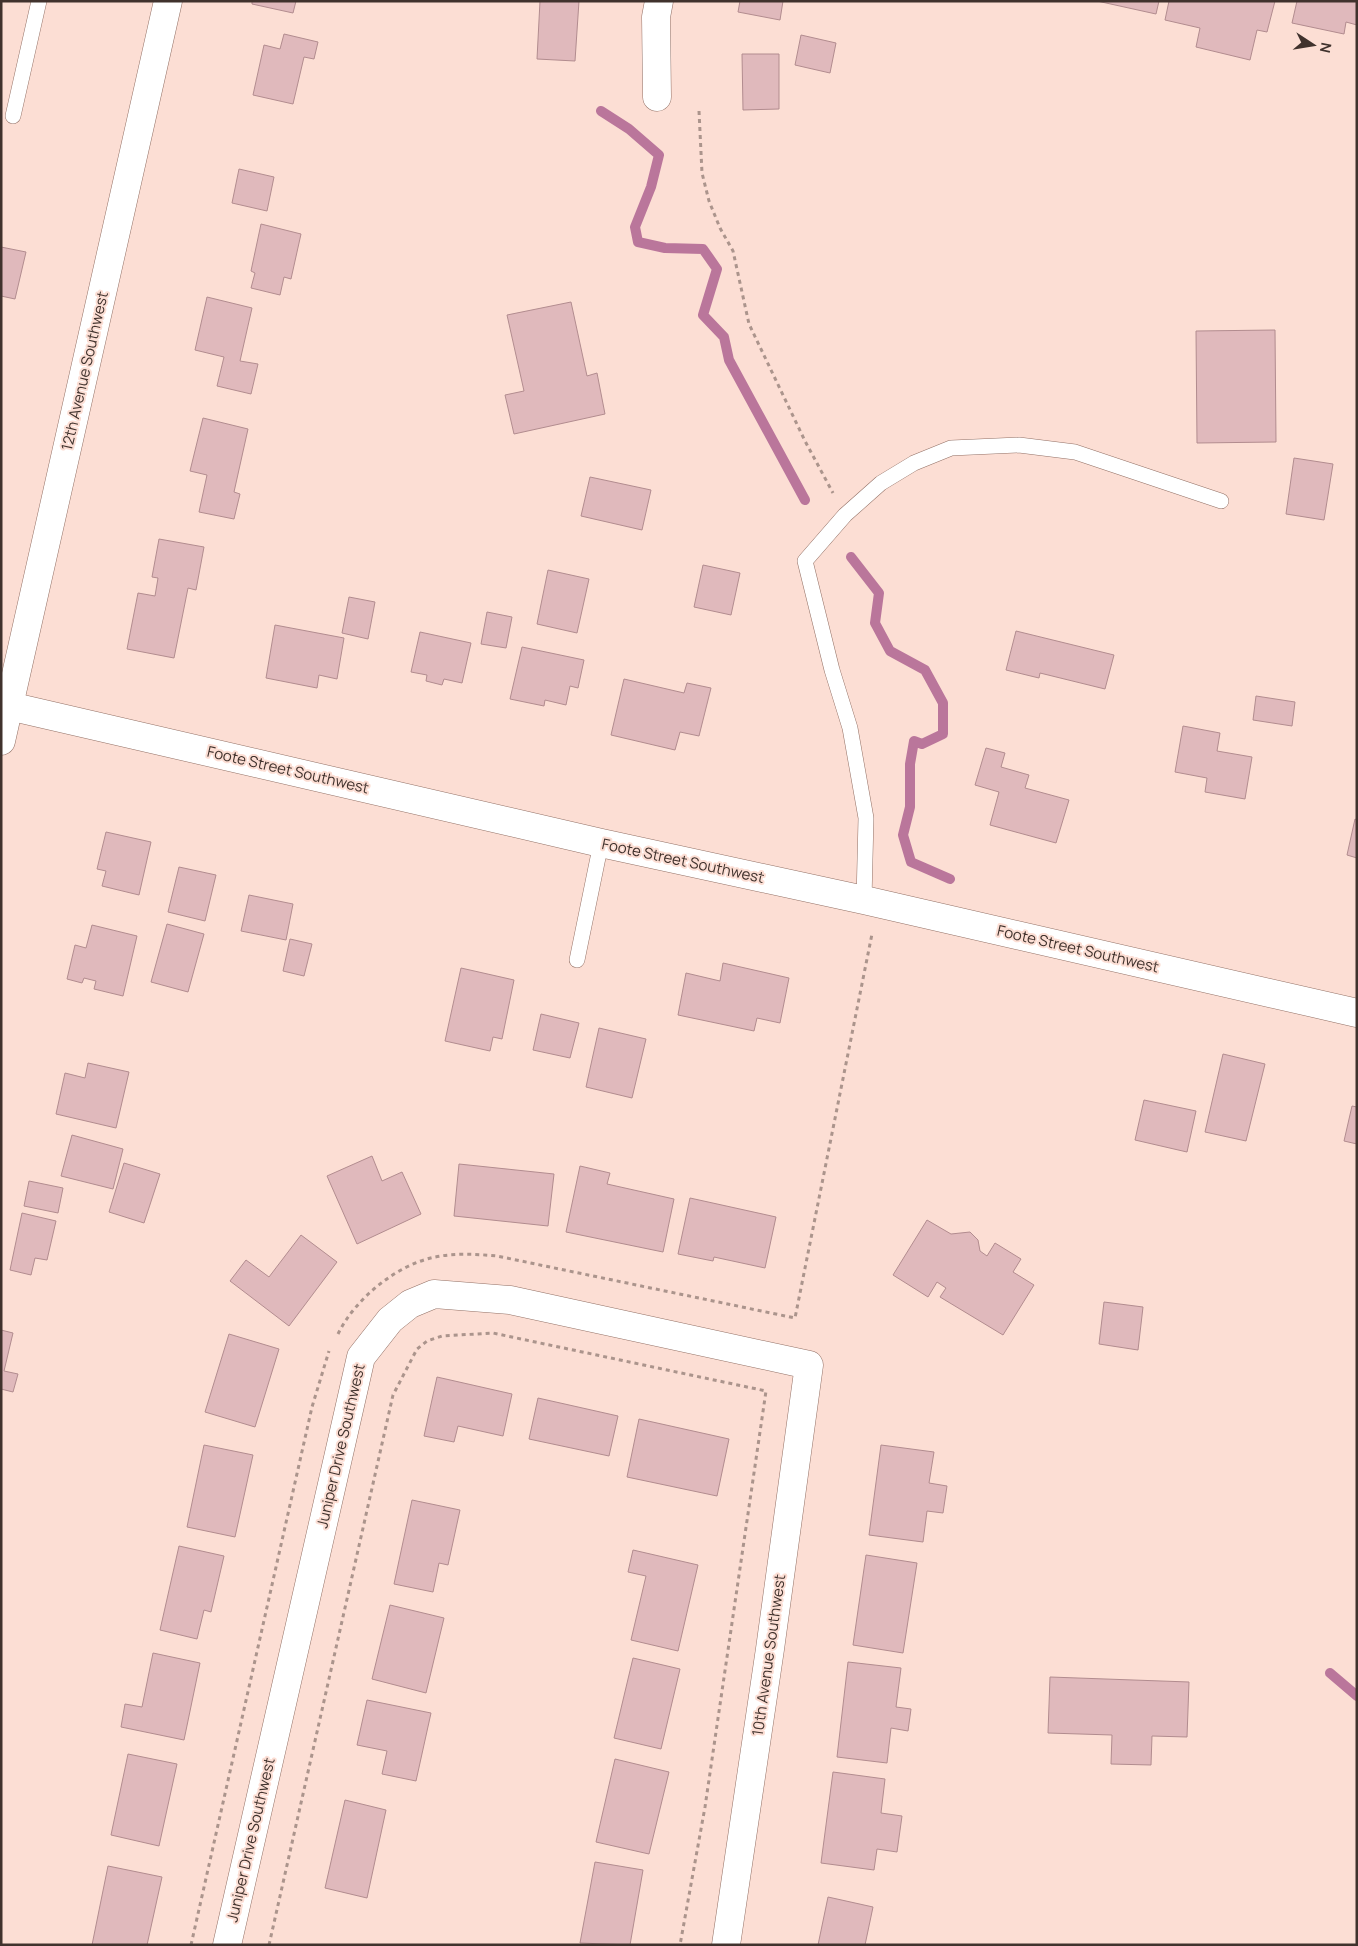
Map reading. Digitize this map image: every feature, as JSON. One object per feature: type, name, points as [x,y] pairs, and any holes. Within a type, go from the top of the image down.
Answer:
[{"type":"street","name":"12th Avenue Southwest","points":[[1,741],[8,689],[168,1]]},
{"type":"street","points":[[657,97],[656,17],[659,1]]},
{"type":"street","name":"Foote Street Southwest","points":[[8,689],[601,843],[871,902],[1357,1013]]},
{"type":"street","name":"Juniper Drive Southwest","points":[[227,1945],[361,1358],[372,1341],[390,1320],[410,1304],[434,1294],[510,1300],[810,1365]]},
{"type":"street","name":"10th Avenue Southwest","points":[[726,1945],[810,1365]]},
{"type":"lane","points":[[13,116],[38,1]]},
{"type":"lane","points":[[871,902],[866,818],[850,728],[832,670],[806,561],[845,515],[881,483],[914,463],[952,448],[1019,445],[1075,452],[1221,501]]},
{"type":"lane","points":[[577,960],[601,843]]},
{"type":"path","points":[[699,112],[702,173],[709,201],[720,228],[733,251],[749,324],[805,441],[845,515]]},
{"type":"path","points":[[337,1336],[344,1321],[370,1290],[399,1271],[434,1257],[469,1254],[497,1256],[795,1318],[871,902]]},
{"type":"path","points":[[269,1945],[393,1395],[417,1349],[427,1341],[442,1336],[493,1332],[766,1390],[704,1807],[680,1945]]},
{"type":"path","points":[[191,1945],[312,1407],[326,1358],[333,1343]]},
{"type":"building","points":[[252,1],[296,1],[293,13],[252,4]]},
{"type":"building","points":[[540,1],[579,1],[575,61],[537,59]]},
{"type":"building","points":[[740,1],[783,1],[780,20],[738,12]]},
{"type":"building","points":[[1097,1],[1159,1],[1156,14]]},
{"type":"building","points":[[1169,1],[1275,1],[1267,32],[1257,30],[1250,60],[1196,47],[1200,28],[1165,20]]},
{"type":"building","points":[[1297,1],[1357,1],[1357,25],[1346,22],[1344,34],[1292,23]]},
{"type":"building","points":[[284,34],[318,42],[314,59],[304,57],[293,104],[253,95],[264,45],[280,49]]},
{"type":"building","points":[[801,35],[836,43],[830,73],[795,65]]},
{"type":"building","points":[[742,54],[779,54],[779,109],[743,110]]},
{"type":"building","points":[[239,169],[274,177],[267,211],[232,203]]},
{"type":"building","points":[[261,224],[301,234],[291,279],[284,277],[280,295],[251,288],[255,273],[251,271]]},
{"type":"building","points":[[1,247],[26,252],[15,299],[1,296]]},
{"type":"building","points":[[207,297],[252,308],[240,361],[258,364],[251,394],[217,386],[224,357],[195,350]]},
{"type":"building","points":[[571,302],[587,376],[597,373],[605,414],[514,434],[505,395],[524,391],[507,315]]},
{"type":"building","points":[[1275,330],[1276,442],[1197,443],[1196,331]]},
{"type":"building","points":[[203,418],[248,429],[234,492],[240,494],[234,519],[199,512],[207,475],[190,471]]},
{"type":"building","points":[[1294,458],[1333,464],[1324,520],[1286,514]]},
{"type":"building","points":[[590,477],[651,490],[642,530],[581,516]]},
{"type":"building","points":[[159,539],[204,547],[196,590],[188,588],[174,658],[127,649],[138,593],[155,596],[158,578],[152,577]]},
{"type":"building","points":[[703,565],[740,573],[731,615],[694,607]]},
{"type":"building","points":[[548,570],[589,579],[577,633],[537,624]]},
{"type":"building","points":[[349,597],[375,602],[368,639],[342,633]]},
{"type":"building","points":[[487,612],[512,617],[506,648],[481,644]]},
{"type":"building","points":[[275,625],[344,638],[337,679],[319,675],[317,688],[266,678]]},
{"type":"building","points":[[1016,631],[1114,655],[1105,689],[1040,673],[1039,678],[1006,670]]},
{"type":"building","points":[[420,632],[471,643],[462,683],[444,679],[442,685],[426,681],[427,675],[411,672]]},
{"type":"building","points":[[522,647],[584,660],[578,688],[570,686],[566,705],[545,700],[544,706],[510,699]]},
{"type":"building","points":[[624,679],[684,693],[687,683],[711,688],[699,736],[680,732],[675,750],[611,735]]},
{"type":"building","points":[[1256,696],[1295,702],[1292,726],[1253,720]]},
{"type":"building","points":[[1183,726],[1220,733],[1217,751],[1252,757],[1245,799],[1205,792],[1207,778],[1175,772]]},
{"type":"building","points":[[986,748],[1005,753],[1001,767],[1029,775],[1025,788],[1069,800],[1056,843],[990,825],[999,792],[975,785]]},
{"type":"building","points":[[1355,819],[1357,820],[1357,858],[1347,855]]},
{"type":"building","points":[[106,832],[151,842],[139,895],[102,886],[106,871],[97,869]]},
{"type":"building","points":[[179,867],[216,875],[205,921],[168,912]]},
{"type":"building","points":[[249,895],[293,904],[286,940],[241,931]]},
{"type":"building","points":[[167,924],[204,934],[188,992],[151,982]]},
{"type":"building","points":[[92,925],[137,936],[123,996],[94,989],[96,981],[84,978],[82,983],[67,979],[75,945],[86,948]]},
{"type":"building","points":[[290,939],[312,944],[304,976],[283,971]]},
{"type":"building","points":[[723,963],[789,978],[780,1023],[757,1018],[754,1031],[678,1015],[686,973],[720,981]]},
{"type":"building","points":[[461,968],[514,980],[502,1039],[493,1037],[490,1051],[445,1041]]},
{"type":"building","points":[[541,1014],[579,1023],[570,1058],[533,1050]]},
{"type":"building","points":[[599,1028],[646,1039],[632,1098],[586,1087]]},
{"type":"building","points":[[1223,1054],[1265,1064],[1246,1141],[1205,1132]]},
{"type":"building","points":[[88,1063],[129,1072],[116,1128],[56,1114],[65,1073],[85,1078]]},
{"type":"building","points":[[1144,1100],[1196,1111],[1187,1152],[1135,1140]]},
{"type":"building","points":[[1352,1106],[1357,1107],[1357,1144],[1344,1141]]},
{"type":"building","points":[[72,1135],[123,1149],[113,1189],[61,1176]]},
{"type":"building","points":[[372,1156],[382,1181],[402,1172],[421,1214],[357,1244],[327,1176]]},
{"type":"building","points":[[124,1163],[160,1174],[144,1223],[109,1212]]},
{"type":"building","points":[[459,1164],[554,1174],[548,1226],[454,1216]]},
{"type":"building","points":[[580,1166],[610,1173],[607,1184],[674,1199],[663,1252],[566,1232]]},
{"type":"building","points":[[29,1181],[63,1188],[58,1213],[24,1206]]},
{"type":"building","points":[[690,1198],[776,1217],[765,1268],[714,1257],[713,1261],[678,1254]]},
{"type":"building","points":[[22,1213],[56,1221],[47,1260],[35,1258],[31,1275],[10,1270]]},
{"type":"building","points":[[927,1220],[951,1234],[970,1232],[978,1240],[980,1251],[987,1256],[995,1243],[1021,1259],[1013,1272],[1034,1285],[1003,1335],[940,1297],[946,1288],[937,1282],[928,1297],[893,1275]]},
{"type":"building","points":[[301,1235],[337,1262],[289,1326],[230,1281],[246,1260],[269,1277]]},
{"type":"building","points":[[1104,1302],[1143,1307],[1138,1350],[1099,1344]]},
{"type":"building","points":[[1,1330],[13,1333],[4,1371],[18,1374],[13,1392],[1,1389]]},
{"type":"building","points":[[229,1334],[279,1349],[255,1427],[205,1412]]},
{"type":"building","points":[[437,1377],[512,1394],[503,1436],[458,1426],[454,1442],[424,1436]]},
{"type":"building","points":[[538,1398],[618,1416],[609,1456],[529,1439]]},
{"type":"building","points":[[639,1419],[729,1439],[717,1496],[627,1477]]},
{"type":"building","points":[[204,1445],[253,1455],[235,1537],[187,1527]]},
{"type":"building","points":[[881,1445],[934,1452],[929,1483],[947,1486],[943,1513],[927,1511],[923,1542],[869,1535]]},
{"type":"building","points":[[412,1500],[460,1510],[448,1565],[439,1563],[433,1592],[394,1584]]},
{"type":"building","points":[[179,1546],[224,1556],[211,1612],[204,1610],[197,1639],[160,1630]]},
{"type":"building","points":[[633,1550],[698,1565],[678,1651],[631,1640],[646,1576],[628,1572]]},
{"type":"building","points":[[866,1555],[917,1563],[903,1653],[853,1645]]},
{"type":"building","points":[[390,1605],[444,1618],[426,1693],[372,1679]]},
{"type":"building","points":[[153,1653],[200,1663],[184,1740],[121,1727],[125,1704],[142,1707]]},
{"type":"building","points":[[633,1658],[680,1669],[661,1749],[614,1738]]},
{"type":"building","points":[[848,1662],[901,1668],[896,1707],[911,1709],[908,1731],[891,1728],[887,1763],[837,1757]]},
{"type":"building","points":[[1050,1677],[1189,1682],[1187,1737],[1152,1736],[1151,1765],[1111,1764],[1112,1735],[1048,1733]]},
{"type":"building","points":[[367,1700],[431,1713],[416,1781],[382,1774],[387,1751],[357,1745]]},
{"type":"building","points":[[128,1754],[177,1764],[159,1846],[111,1835]]},
{"type":"building","points":[[615,1759],[669,1772],[649,1854],[596,1842]]},
{"type":"building","points":[[833,1772],[885,1779],[881,1813],[902,1816],[897,1852],[877,1849],[874,1870],[821,1863]]},
{"type":"building","points":[[345,1800],[386,1810],[367,1898],[325,1888]]},
{"type":"building","points":[[595,1862],[643,1870],[630,1945],[580,1943]]},
{"type":"building","points":[[108,1866],[162,1877],[147,1945],[92,1945]]},
{"type":"building","points":[[828,1897],[873,1907],[865,1945],[818,1945]]},
{"type":"waterway","points":[[601,111],[629,129],[659,155],[651,187],[635,227],[638,242],[665,248],[703,249],[717,269],[703,315],[724,337],[729,360],[805,500]]},
{"type":"waterway","points":[[851,557],[879,593],[875,623],[890,651],[925,670],[943,703],[943,734],[922,744],[914,741],[910,764],[910,807],[903,835],[911,862],[950,879]]},
{"type":"waterway","points":[[1330,1673],[1357,1696]]}]
